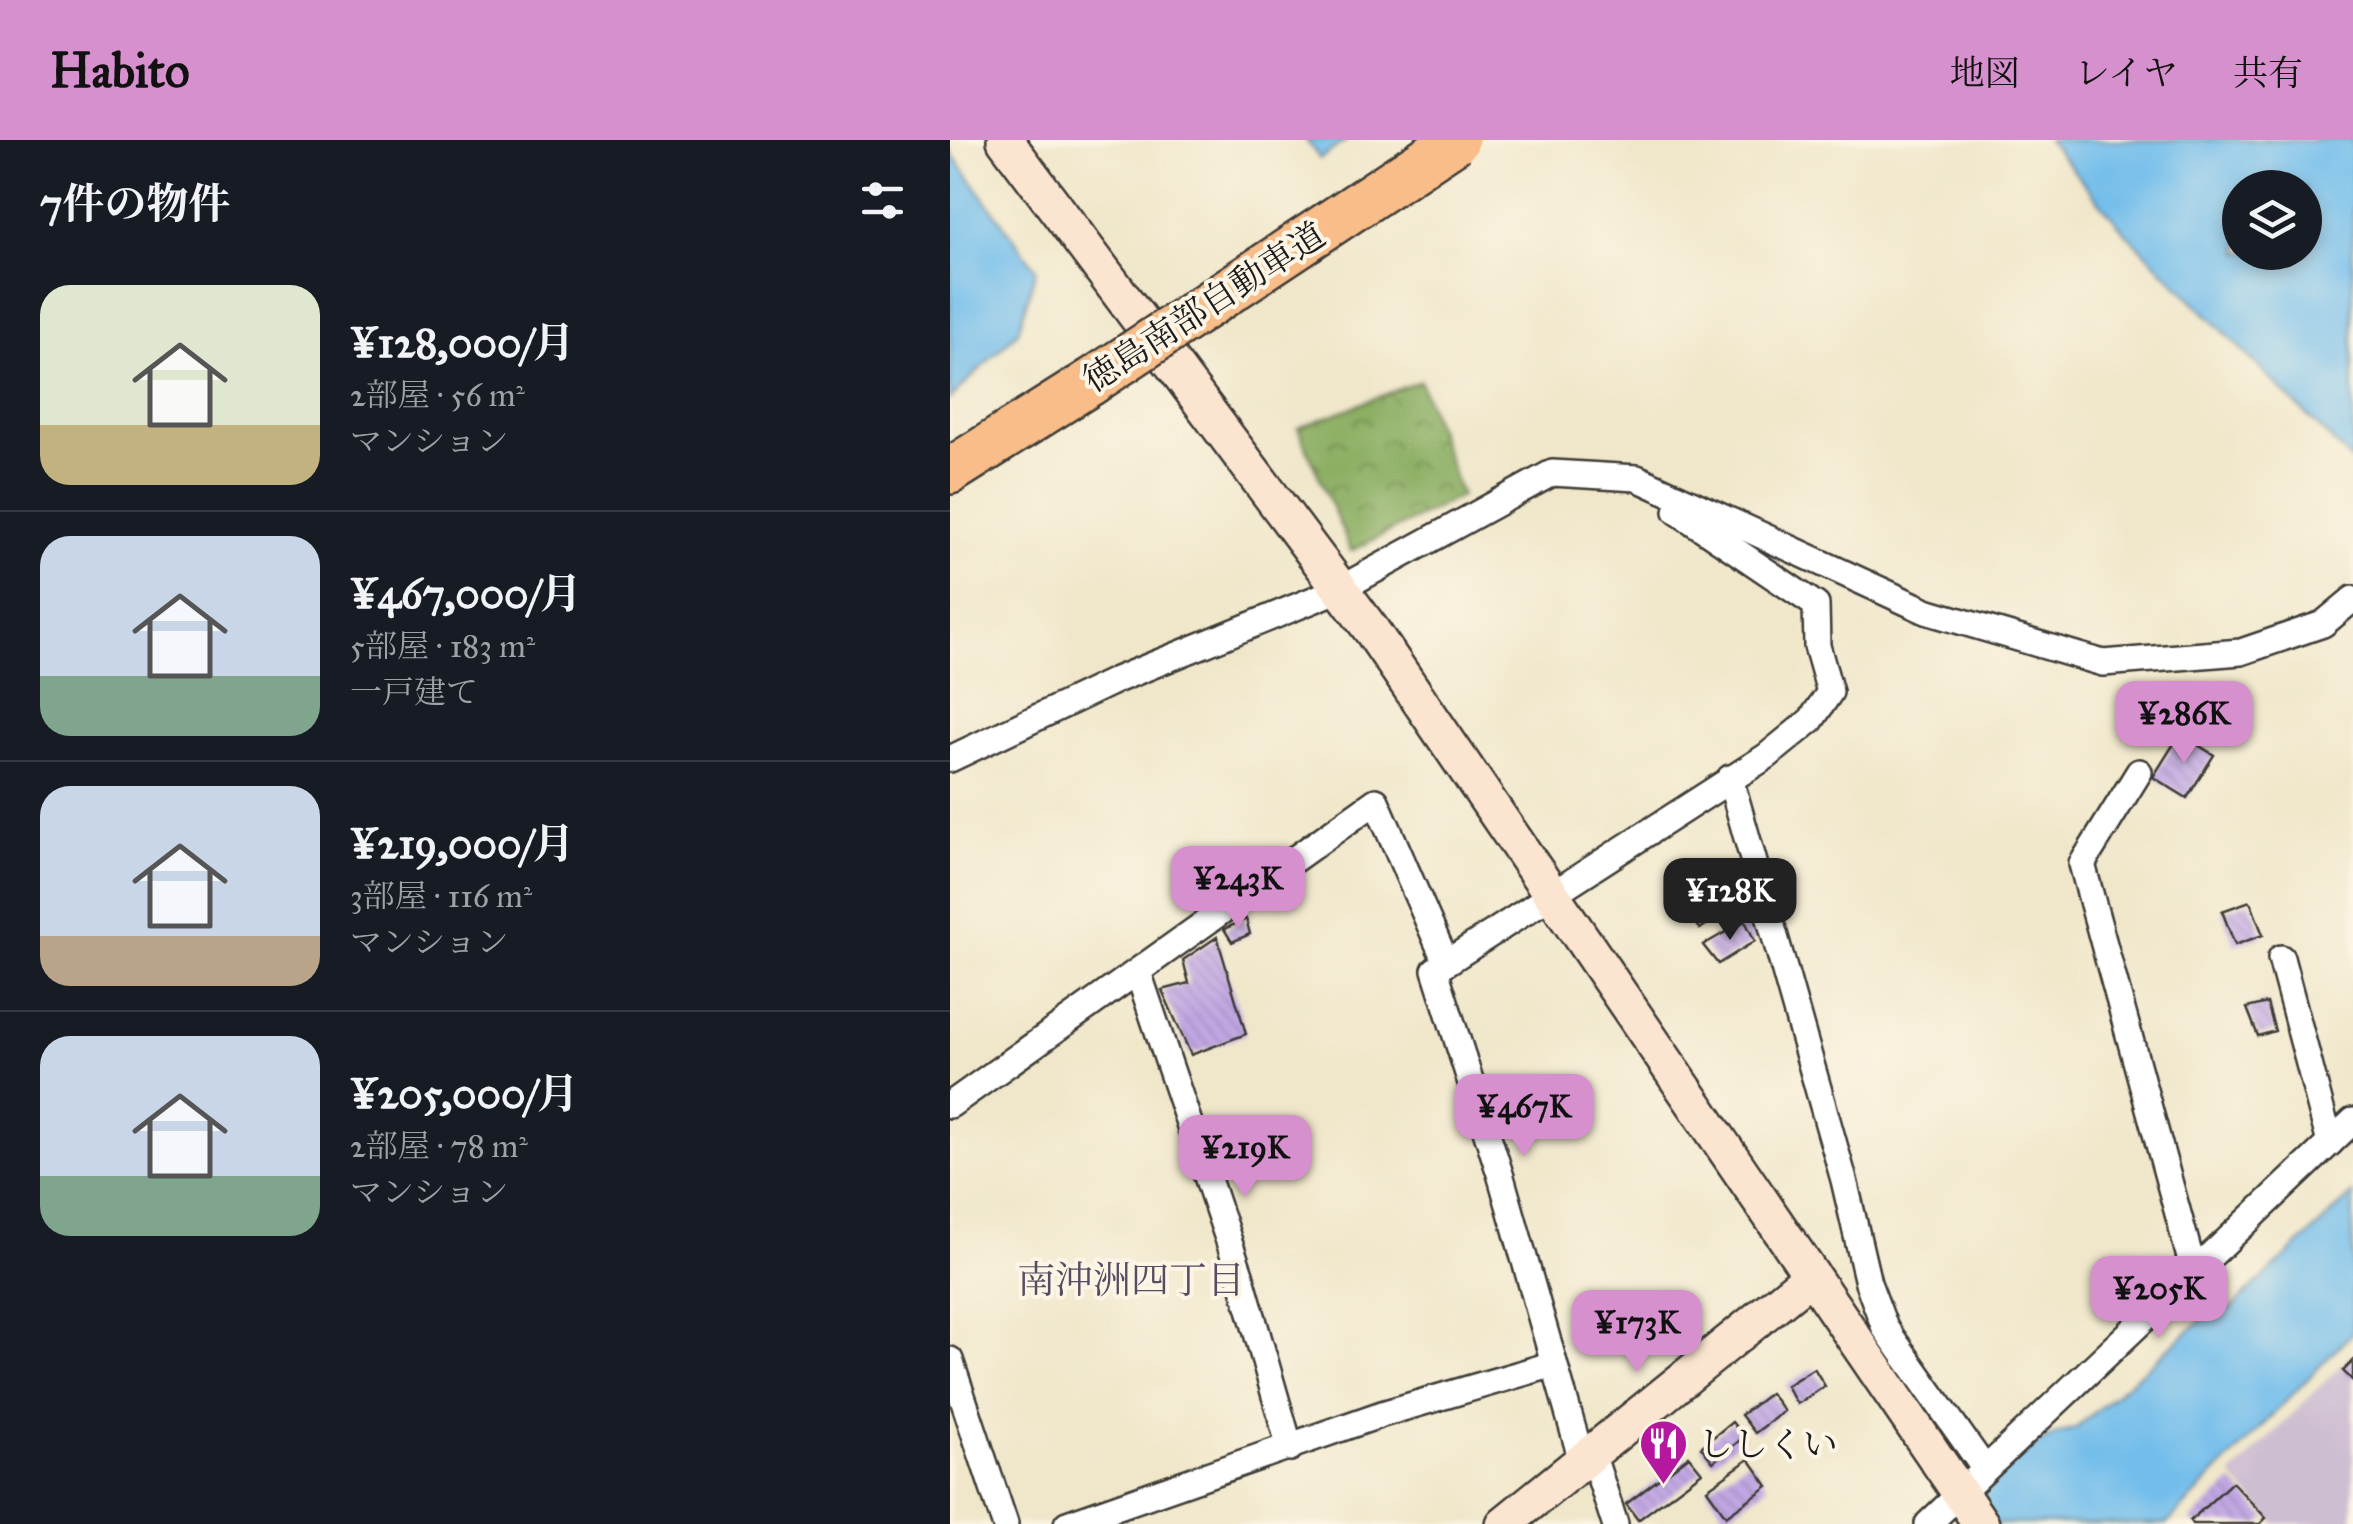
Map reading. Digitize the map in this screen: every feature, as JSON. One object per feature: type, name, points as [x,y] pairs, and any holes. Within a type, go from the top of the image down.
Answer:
[{"type":"highway","name":"徳島南部自動車道","points":[[950,471],[1456,140]]},
{"type":"street","points":[[1005,140],[1340,589],[1552,892],[1811,1276],[1971,1480]]},
{"type":"street","points":[[950,759],[1116,680],[1340,589],[1552,473],[1636,478],[1926,611],[2102,663],[2242,652],[2323,624],[2353,600]]},
{"type":"street","points":[[1604,476],[1678,511],[1816,605],[1817,646],[1830,692],[1811,720],[1767,756],[1435,970],[1554,1364],[1615,1524]]},
{"type":"street","points":[[2139,772],[2082,864],[2194,1272]]},
{"type":"street","points":[[1730,778],[1874,1298],[1885,1328],[1971,1480],[1981,1524]]},
{"type":"street","points":[[950,1105],[1376,801],[1446,962]]},
{"type":"street","points":[[2281,958],[2330,1143]]},
{"type":"street","points":[[1138,972],[1240,1274],[1290,1448]]},
{"type":"street","points":[[1928,1524],[2353,1121]]},
{"type":"street","points":[[1504,1524],[1811,1276]]},
{"type":"street","points":[[950,1360],[1005,1524]]},
{"type":"street","points":[[1066,1524],[1382,1414],[1554,1364]]},
{"type":"shaded area","points":[[2353,1353],[2353,1524],[2276,1524],[2231,1476]]},
{"type":"green space","points":[[1420,381],[1461,496],[1351,551],[1298,428]]},
{"type":"water","points":[[1306,140],[1346,140],[1320,159]]},
{"type":"water","points":[[2048,140],[2353,140],[2353,462],[2125,232]]},
{"type":"water","points":[[950,151],[1036,269],[1018,331],[950,399]]},
{"type":"water","points":[[2353,1194],[2353,1332],[2167,1524],[1958,1524],[2025,1453],[2076,1428],[2211,1312],[2231,1308]]},
{"type":"building","points":[[2180,734],[2214,755],[2187,798],[2153,777]]},
{"type":"building","points":[[1724,868],[1745,898],[1700,929],[1679,899]]},
{"type":"building","points":[[2250,901],[2263,935],[2235,945],[2222,911]]},
{"type":"building","points":[[1246,919],[1250,934],[1232,942],[1224,929]]},
{"type":"building","points":[[1745,921],[1755,941],[1718,964],[1703,945]]},
{"type":"building","points":[[1217,937],[1246,1034],[1191,1055],[1162,990],[1189,983],[1183,960]]},
{"type":"building","points":[[2267,1003],[2275,1031],[2258,1036],[2247,1008]]},
{"type":"building","points":[[2353,1361],[2353,1381],[2343,1371]]},
{"type":"building","points":[[1814,1368],[1825,1386],[1797,1404],[1786,1386]]},
{"type":"building","points":[[1770,1393],[1784,1411],[1755,1433],[1741,1415]]},
{"type":"building","points":[[1732,1422],[1744,1437],[1713,1462],[1701,1447]]},
{"type":"building","points":[[1689,1456],[1702,1472],[1638,1520],[1626,1504]]},
{"type":"building","points":[[1749,1459],[1768,1486],[1726,1516],[1707,1489]]},
{"type":"building","points":[[2232,1482],[2266,1518],[2260,1524],[2192,1524],[2190,1521]]},
{"type":"place","name":"ししくい","points":[[1663,1486]]},
{"type":"district","name":"南沖洲四丁目","points":[[1131,1280]]}]
